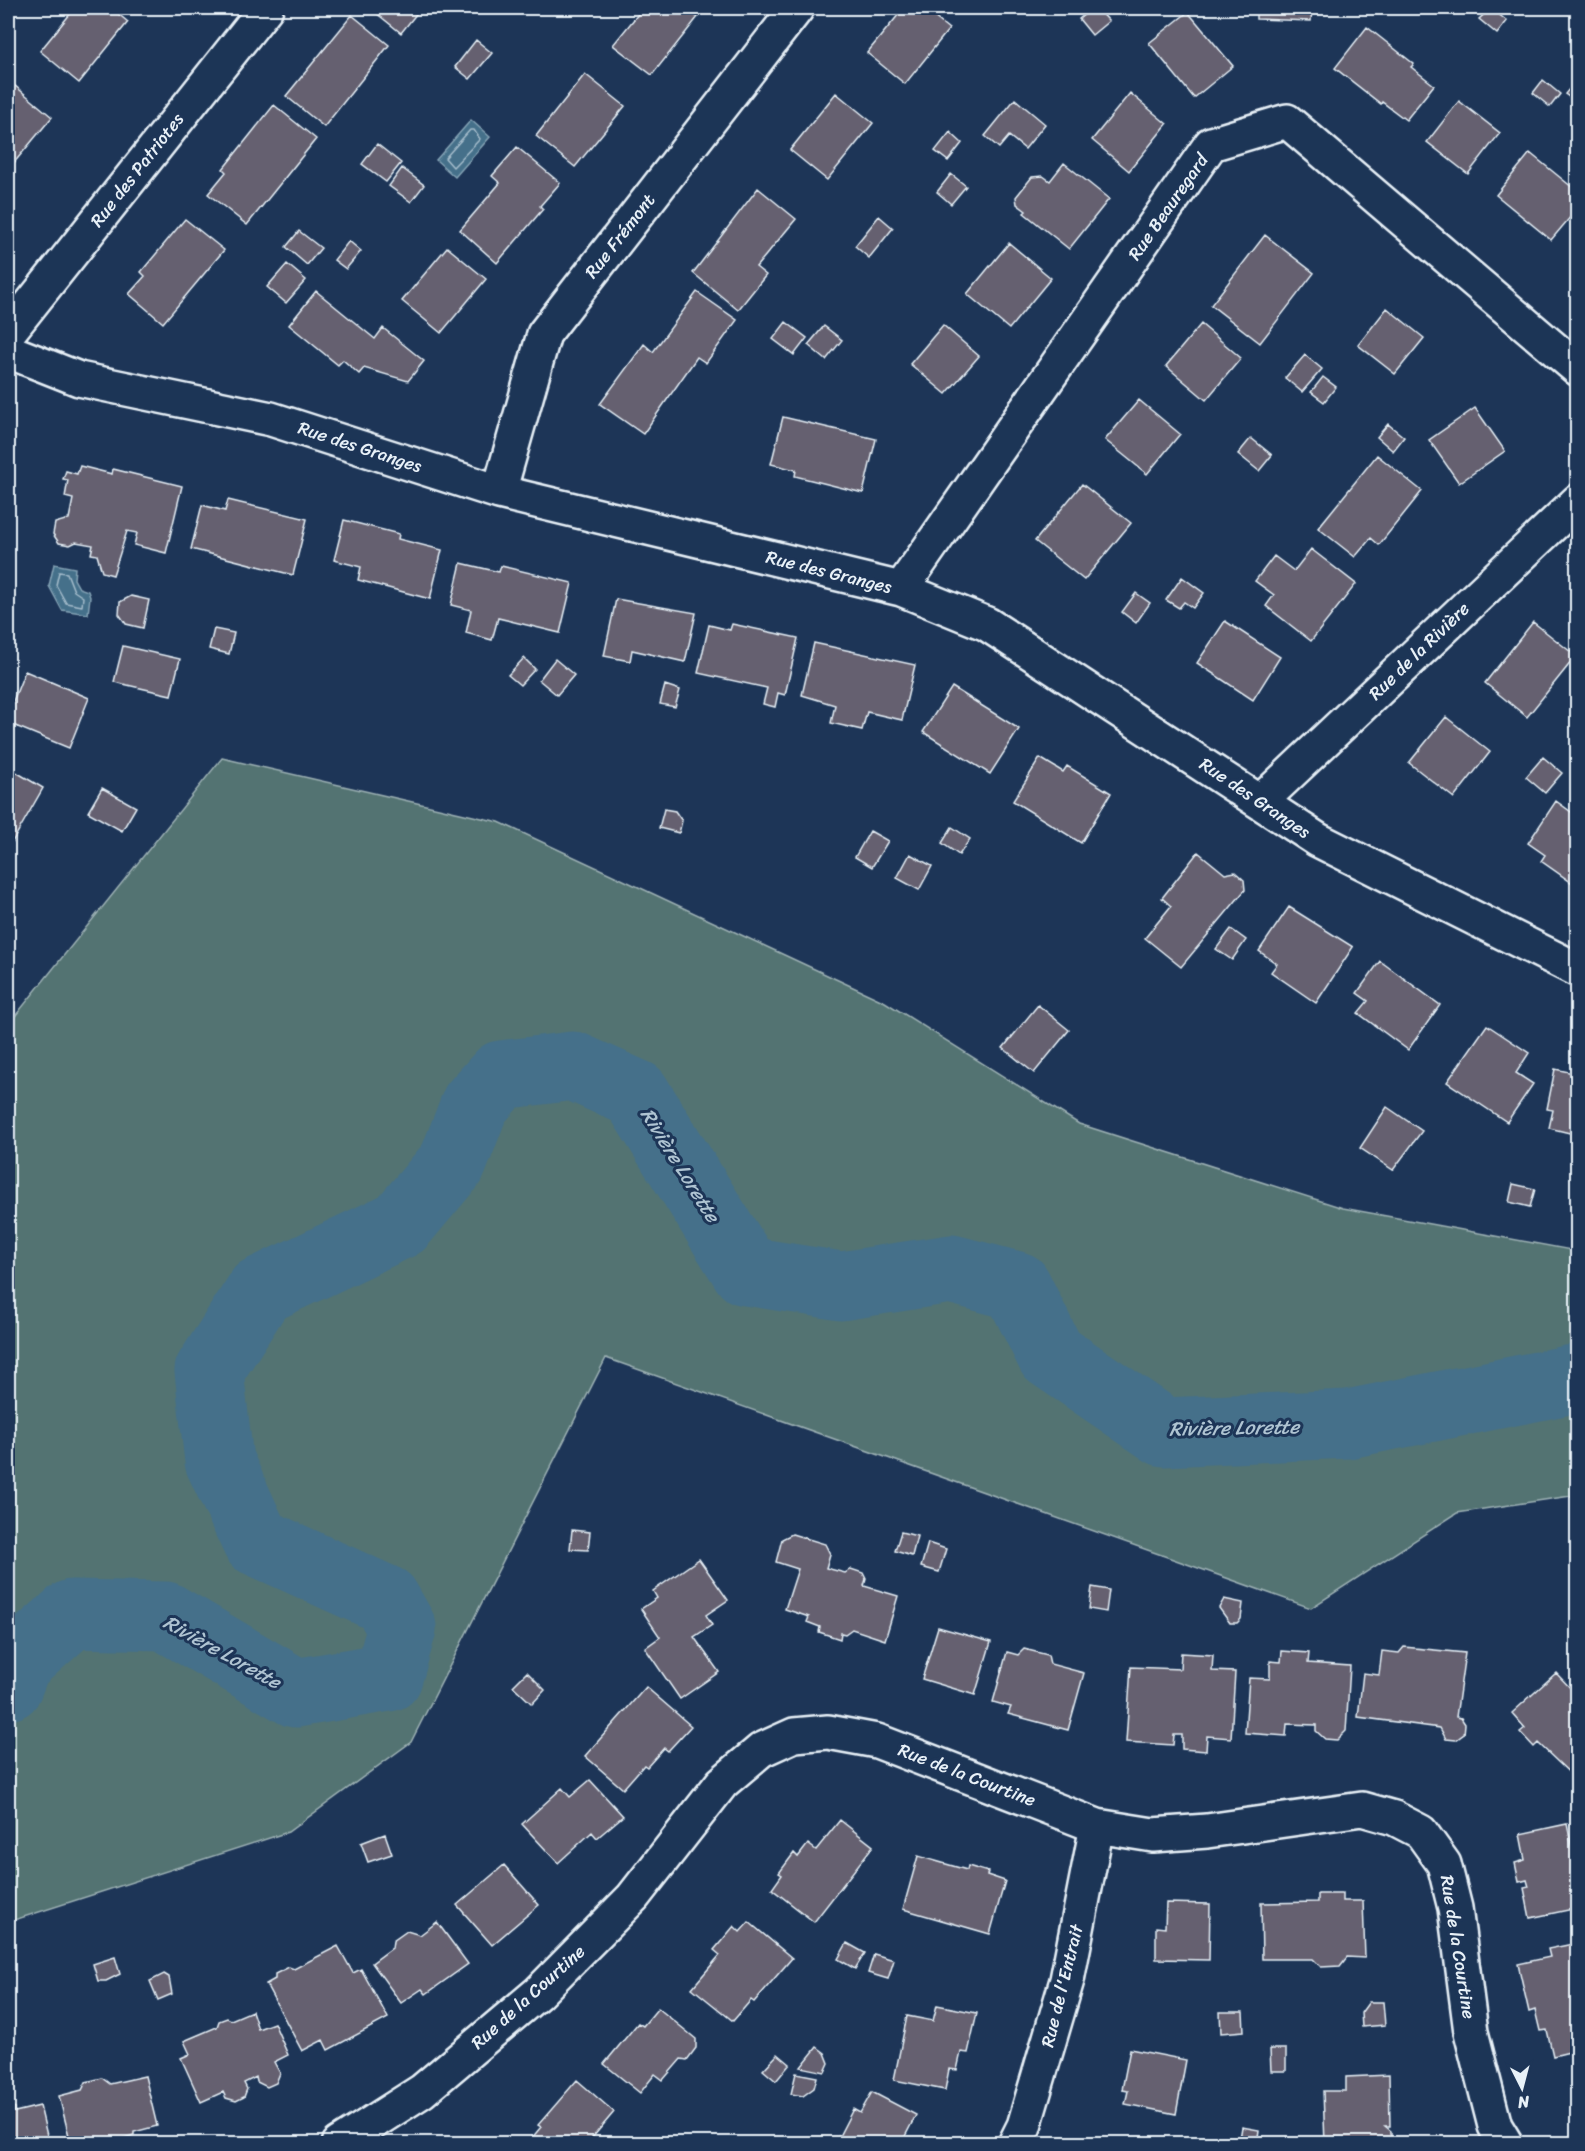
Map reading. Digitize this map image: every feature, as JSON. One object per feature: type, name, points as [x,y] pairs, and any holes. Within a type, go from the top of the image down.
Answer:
[{"type":"street","name":"Rue des Patriotes","points":[[8,333],[266,8]]},
{"type":"street","name":"Rue Frémont","points":[[499,492],[544,334],[797,8]]},
{"type":"street","name":"Rue Beauregard","points":[[901,589],[1211,144],[1287,121],[1578,369]]},
{"type":"street","name":"Rue des Granges","points":[[8,351],[79,379],[271,419],[499,492],[901,589],[987,624],[1318,840],[1578,970]]},
{"type":"street","name":"Rue de la Rivière","points":[[1261,801],[1578,501]]},
{"type":"street","name":"Rue de la Courtine","points":[[339,2144],[422,2091],[538,1993],[633,1898],[722,1783],[761,1750],[794,1735],[828,1732],[877,1741],[1097,1826],[1153,1835],[1207,1832],[1362,1809],[1394,1818],[1421,1832],[1444,1864],[1455,1908],[1471,2032],[1495,2126],[1506,2144]]},
{"type":"street","name":"Rue de l'Entrait","points":[[1015,2144],[1024,2126],[1067,1980],[1097,1826]]},
{"type":"green space","points":[[222,758],[499,822],[885,1002],[1079,1124],[1343,1208],[1577,1251],[1577,1495],[1457,1513],[1311,1608],[606,1358],[411,1742],[288,1832],[8,1922],[8,1025]]},
{"type":"water","points":[[471,120],[490,137],[455,177],[436,160]]},
{"type":"water","points":[[54,564],[75,568],[74,579],[79,588],[88,591],[90,597],[88,614],[62,610],[49,586]]},
{"type":"building","points":[[75,8],[111,8],[128,22],[79,83],[40,51]]},
{"type":"building","points":[[370,8],[421,8],[401,33]]},
{"type":"building","points":[[643,8],[703,8],[652,75],[613,45]]},
{"type":"building","points":[[904,8],[923,8],[949,29],[905,84],[867,53]]},
{"type":"building","points":[[1092,8],[1097,8],[1109,21],[1092,35],[1079,19]]},
{"type":"building","points":[[1256,8],[1312,8],[1311,21],[1256,19]]},
{"type":"building","points":[[1491,8],[1507,21],[1497,34],[1479,19]]},
{"type":"building","points":[[1188,12],[1233,66],[1194,98],[1149,43]]},
{"type":"building","points":[[352,15],[389,45],[324,127],[286,96]]},
{"type":"building","points":[[1367,27],[1414,64],[1411,67],[1434,85],[1406,120],[1382,102],[1381,104],[1335,68]]},
{"type":"building","points":[[476,40],[492,53],[470,79],[455,67]]},
{"type":"building","points":[[585,74],[625,106],[575,167],[536,136]]},
{"type":"building","points":[[1543,80],[1560,94],[1550,107],[1533,93]]},
{"type":"building","points":[[1575,82],[1578,84],[1578,103],[1565,94]]},
{"type":"building","points":[[14,85],[52,117],[8,170],[8,93]]},
{"type":"building","points":[[836,93],[873,123],[827,180],[790,150]]},
{"type":"building","points":[[1130,93],[1167,124],[1129,171],[1092,140]]},
{"type":"building","points":[[1015,99],[1045,124],[1025,149],[1009,136],[999,148],[985,136]]},
{"type":"building","points":[[1459,101],[1500,133],[1468,174],[1427,142]]},
{"type":"building","points":[[274,105],[316,139],[247,225],[208,194],[226,172],[223,169]]},
{"type":"building","points":[[950,132],[962,143],[948,161],[935,151]]},
{"type":"building","points":[[377,144],[401,163],[386,182],[362,164]]},
{"type":"building","points":[[517,147],[560,183],[540,206],[543,209],[497,263],[460,230],[500,183],[492,176]]},
{"type":"building","points":[[1530,153],[1578,192],[1578,208],[1551,240],[1496,195]]},
{"type":"building","points":[[1064,163],[1109,199],[1069,249],[1024,213],[1026,211],[1017,204],[1016,197],[1032,177],[1043,176],[1050,181]]},
{"type":"building","points":[[402,168],[424,185],[411,202],[389,186]]},
{"type":"building","points":[[951,174],[966,186],[951,204],[937,192]]},
{"type":"building","points":[[758,188],[796,219],[756,267],[766,275],[738,310],[693,273]]},
{"type":"building","points":[[879,216],[893,228],[869,258],[855,246]]},
{"type":"building","points":[[185,219],[224,250],[163,323],[129,294],[145,276],[141,272]]},
{"type":"building","points":[[299,231],[321,248],[307,265],[286,247]]},
{"type":"building","points":[[1265,235],[1314,273],[1260,343],[1211,305]]},
{"type":"building","points":[[349,241],[361,251],[346,269],[334,260]]},
{"type":"building","points":[[1009,243],[1051,278],[1009,329],[967,294]]},
{"type":"building","points":[[447,247],[486,279],[441,333],[402,301]]},
{"type":"building","points":[[287,264],[306,280],[286,303],[267,287]]},
{"type":"building","points":[[316,291],[375,339],[383,328],[424,361],[408,381],[364,368],[359,374],[343,360],[338,365],[289,325]]},
{"type":"building","points":[[697,292],[737,320],[706,363],[697,357],[643,434],[600,404],[644,344],[653,352]]},
{"type":"building","points":[[1387,308],[1424,338],[1395,374],[1358,345]]},
{"type":"building","points":[[786,322],[807,338],[794,355],[773,339]]},
{"type":"building","points":[[1201,324],[1241,358],[1206,400],[1166,366]]},
{"type":"building","points":[[943,325],[979,356],[946,394],[910,364]]},
{"type":"building","points":[[824,326],[842,340],[826,360],[808,345]]},
{"type":"building","points":[[1305,355],[1322,369],[1302,392],[1285,378]]},
{"type":"building","points":[[1323,377],[1336,387],[1324,402],[1311,392]]},
{"type":"building","points":[[1139,400],[1180,434],[1147,474],[1105,440]]},
{"type":"building","points":[[1475,408],[1505,451],[1459,483],[1429,440]]},
{"type":"building","points":[[783,417],[876,439],[863,493],[795,476],[796,470],[771,464]]},
{"type":"building","points":[[1388,424],[1404,437],[1393,451],[1377,437]]},
{"type":"building","points":[[1251,438],[1272,455],[1259,471],[1238,454]]},
{"type":"building","points":[[1377,455],[1422,491],[1379,545],[1371,538],[1355,557],[1318,528]]},
{"type":"building","points":[[80,466],[112,474],[113,469],[182,486],[166,553],[134,545],[137,533],[127,531],[113,575],[102,572],[97,555],[91,554],[93,545],[76,542],[70,545],[59,543],[53,534],[55,523],[69,519],[73,499],[65,497],[68,480],[63,479],[66,471],[77,474]]},
{"type":"building","points":[[1082,484],[1131,523],[1084,580],[1035,541]]},
{"type":"building","points":[[228,500],[307,519],[293,575],[191,549],[202,505],[225,511]]},
{"type":"building","points":[[344,520],[399,534],[398,539],[442,550],[430,599],[358,580],[361,567],[334,560]]},
{"type":"building","points":[[1311,549],[1356,584],[1311,641],[1266,606],[1274,595],[1255,581],[1274,556],[1294,571]]},
{"type":"building","points":[[461,563],[499,572],[501,566],[572,583],[560,633],[498,618],[492,640],[466,633],[471,610],[451,605]]},
{"type":"building","points":[[1182,577],[1204,593],[1193,608],[1184,602],[1179,608],[1166,600]]},
{"type":"building","points":[[1136,593],[1150,603],[1136,623],[1122,612]]},
{"type":"building","points":[[131,596],[149,600],[143,628],[126,624],[119,614],[120,602]]},
{"type":"building","points":[[616,599],[696,613],[685,662],[632,650],[630,661],[604,656]]},
{"type":"building","points":[[1225,621],[1280,657],[1253,700],[1197,663]]},
{"type":"building","points":[[1533,622],[1576,656],[1527,717],[1485,683]]},
{"type":"building","points":[[732,624],[798,638],[785,695],[778,693],[775,707],[763,704],[767,688],[698,673],[709,625],[730,630]]},
{"type":"building","points":[[214,629],[234,633],[229,654],[209,649]]},
{"type":"building","points":[[814,643],[915,665],[902,720],[867,712],[862,730],[831,723],[835,705],[802,695]]},
{"type":"building","points":[[123,646],[180,659],[171,695],[114,682]]},
{"type":"building","points":[[524,658],[535,669],[520,685],[508,675]]},
{"type":"building","points":[[555,659],[574,675],[557,695],[539,680]]},
{"type":"building","points":[[25,671],[89,698],[69,748],[8,723],[8,714]]},
{"type":"building","points":[[665,685],[680,690],[675,707],[660,704]]},
{"type":"building","points":[[952,687],[1019,729],[990,774],[923,732]]},
{"type":"building","points":[[1446,717],[1490,752],[1454,798],[1409,763]]},
{"type":"building","points":[[1543,757],[1562,773],[1545,793],[1526,777]]},
{"type":"building","points":[[1040,758],[1063,772],[1067,766],[1111,793],[1081,843],[1013,801]]},
{"type":"building","points":[[16,772],[43,788],[11,844],[8,842],[8,780],[11,782]]},
{"type":"building","points":[[102,788],[136,807],[122,831],[88,812]]},
{"type":"building","points":[[1556,801],[1578,817],[1578,887],[1541,861],[1545,855],[1528,843]]},
{"type":"building","points":[[664,809],[675,811],[682,821],[679,833],[659,828]]},
{"type":"building","points":[[952,827],[970,839],[959,855],[942,843]]},
{"type":"building","points":[[870,831],[888,841],[872,867],[855,857]]},
{"type":"building","points":[[1198,852],[1225,874],[1235,872],[1244,880],[1245,890],[1181,967],[1145,938],[1171,906],[1162,898]]},
{"type":"building","points":[[910,854],[932,866],[919,890],[897,878]]},
{"type":"building","points":[[1289,907],[1353,947],[1316,1003],[1271,972],[1277,964],[1259,951]]},
{"type":"building","points":[[1231,929],[1246,940],[1232,960],[1216,949]]},
{"type":"building","points":[[1380,961],[1440,1005],[1408,1050],[1358,1013],[1368,1001],[1357,993]]},
{"type":"building","points":[[1038,1005],[1069,1030],[1034,1073],[1003,1048]]},
{"type":"building","points":[[1487,1025],[1529,1053],[1516,1073],[1533,1084],[1507,1122],[1447,1082]]},
{"type":"building","points":[[1555,1069],[1578,1074],[1578,1135],[1549,1128],[1553,1110],[1547,1109]]},
{"type":"building","points":[[1387,1107],[1422,1131],[1393,1170],[1360,1148]]},
{"type":"building","points":[[1513,1184],[1535,1189],[1530,1207],[1509,1202]]},
{"type":"building","points":[[572,1530],[590,1532],[588,1550],[570,1549]]},
{"type":"building","points":[[901,1532],[917,1536],[912,1556],[895,1551]]},
{"type":"building","points":[[792,1534],[825,1544],[830,1554],[826,1568],[845,1573],[851,1569],[863,1573],[866,1579],[864,1586],[898,1596],[885,1640],[852,1629],[845,1634],[841,1633],[840,1639],[819,1632],[820,1627],[807,1622],[809,1617],[785,1609],[798,1569],[776,1562],[782,1539]]},
{"type":"building","points":[[928,1543],[946,1549],[939,1572],[921,1567]]},
{"type":"building","points":[[699,1559],[728,1600],[706,1615],[712,1625],[694,1637],[719,1672],[680,1699],[645,1648],[660,1637],[641,1609],[657,1598],[653,1591]]},
{"type":"building","points":[[1092,1587],[1109,1590],[1106,1612],[1089,1609]]},
{"type":"building","points":[[1224,1599],[1243,1603],[1241,1619],[1237,1623],[1230,1623],[1219,1608]]},
{"type":"building","points":[[938,1627],[991,1642],[975,1695],[922,1679]]},
{"type":"building","points":[[1404,1647],[1465,1653],[1456,1717],[1461,1718],[1465,1724],[1464,1734],[1456,1740],[1446,1739],[1440,1728],[1358,1717],[1363,1673],[1379,1675],[1382,1651],[1399,1653]]},
{"type":"building","points":[[1024,1649],[1048,1655],[1050,1664],[1084,1673],[1068,1730],[1008,1714],[1011,1707],[993,1702],[1007,1652],[1018,1655]]},
{"type":"building","points":[[1282,1651],[1309,1653],[1308,1663],[1350,1666],[1346,1731],[1337,1740],[1325,1739],[1316,1731],[1316,1725],[1287,1724],[1286,1736],[1245,1733],[1249,1678],[1270,1679],[1270,1661],[1281,1662]]},
{"type":"building","points":[[1181,1653],[1213,1655],[1212,1671],[1235,1672],[1231,1738],[1207,1736],[1206,1751],[1182,1749],[1182,1735],[1174,1735],[1173,1745],[1126,1742],[1131,1667],[1180,1669]]},
{"type":"building","points":[[527,1672],[545,1690],[532,1704],[513,1686]]},
{"type":"building","points":[[1556,1673],[1578,1696],[1578,1781],[1538,1743],[1534,1747],[1520,1732],[1525,1728],[1512,1713]]},
{"type":"building","points":[[646,1687],[691,1726],[668,1751],[664,1748],[647,1767],[644,1765],[623,1789],[585,1756]]},
{"type":"building","points":[[590,1780],[623,1816],[597,1838],[592,1832],[558,1863],[522,1824],[562,1788],[570,1797]]},
{"type":"building","points":[[840,1820],[873,1846],[814,1922],[772,1889],[782,1875],[779,1873],[794,1853],[798,1857],[808,1844],[816,1850]]},
{"type":"building","points":[[1567,1824],[1573,1852],[1578,1855],[1578,1908],[1530,1918],[1524,1888],[1529,1887],[1527,1880],[1519,1882],[1515,1863],[1525,1860],[1520,1834]]},
{"type":"building","points":[[385,1834],[392,1854],[368,1862],[361,1843]]},
{"type":"building","points":[[918,1856],[967,1870],[968,1866],[988,1872],[987,1875],[1005,1881],[990,1934],[903,1909]]},
{"type":"building","points":[[504,1865],[539,1905],[492,1945],[457,1905]]},
{"type":"building","points":[[1318,1894],[1342,1894],[1342,1901],[1363,1901],[1365,1958],[1347,1957],[1340,1966],[1321,1967],[1313,1959],[1262,1959],[1261,1903],[1318,1902]]},
{"type":"building","points":[[1166,1903],[1210,1904],[1209,1960],[1156,1959],[1156,1927],[1165,1928]]},
{"type":"building","points":[[437,1922],[468,1964],[426,1994],[422,1989],[401,2003],[372,1963],[392,1948],[393,1941],[407,1931],[420,1935]]},
{"type":"building","points":[[749,1922],[792,1958],[754,2002],[751,2000],[733,2021],[692,1988],[720,1955],[714,1950],[734,1926],[740,1932]]},
{"type":"building","points":[[847,1943],[865,1953],[855,1969],[838,1959]]},
{"type":"building","points":[[1578,1943],[1578,2050],[1553,2056],[1547,2030],[1540,2031],[1535,2010],[1529,2012],[1518,1964],[1550,1957],[1548,1949]]},
{"type":"building","points":[[338,1946],[353,1973],[361,1969],[388,2018],[328,2050],[323,2040],[302,2051],[266,1984],[275,1979],[275,1974],[289,1967],[294,1969]]},
{"type":"building","points":[[874,1954],[894,1960],[888,1979],[868,1973]]},
{"type":"building","points":[[115,1957],[120,1974],[106,1981],[98,1981],[93,1964]]},
{"type":"building","points":[[164,1974],[169,1977],[172,1994],[158,2000],[150,1981]]},
{"type":"building","points":[[1369,2002],[1383,2002],[1385,2025],[1362,2027],[1361,2013]]},
{"type":"building","points":[[937,2005],[977,2013],[968,2053],[961,2052],[957,2070],[949,2069],[945,2090],[894,2080],[907,2016],[933,2021]]},
{"type":"building","points":[[658,2008],[696,2039],[696,2048],[687,2060],[681,2059],[663,2080],[655,2074],[640,2093],[604,2064],[638,2023],[643,2026]]},
{"type":"building","points":[[252,2011],[258,2029],[274,2023],[288,2055],[274,2062],[280,2073],[276,2083],[267,2087],[257,2082],[256,2077],[244,2083],[247,2089],[244,2097],[236,2101],[226,2098],[223,2092],[201,2102],[181,2058],[190,2054],[184,2041],[217,2027],[219,2021],[227,2018],[231,2020]]},
{"type":"building","points":[[1220,2012],[1243,2012],[1244,2031],[1221,2033]]},
{"type":"building","points":[[817,2047],[825,2053],[829,2063],[825,2072],[801,2067]]},
{"type":"building","points":[[1130,2049],[1186,2060],[1176,2114],[1125,2104],[1128,2091],[1122,2090]]},
{"type":"building","points":[[1270,2049],[1286,2049],[1286,2071],[1271,2071]]},
{"type":"building","points":[[778,2054],[790,2064],[776,2081],[763,2070]]},
{"type":"building","points":[[796,2073],[817,2077],[814,2088],[803,2096],[791,2094]]},
{"type":"building","points":[[1389,2075],[1390,2126],[1385,2126],[1391,2131],[1391,2144],[1325,2144],[1323,2091],[1346,2091],[1346,2077]]},
{"type":"building","points":[[145,2076],[157,2126],[134,2132],[134,2135],[115,2141],[116,2144],[71,2144],[59,2096],[82,2090],[86,2082],[102,2078],[110,2084]]},
{"type":"building","points":[[577,2080],[614,2112],[587,2144],[527,2144],[541,2127],[538,2125]]},
{"type":"building","points":[[872,2092],[916,2115],[901,2144],[835,2144],[853,2109],[860,2113]]},
{"type":"building","points":[[8,2103],[15,2108],[15,2112],[40,2106],[49,2144],[8,2144]]},
{"type":"building","points":[[1242,2127],[1259,2130],[1257,2144],[1239,2144]]},
{"type":"waterway","name":"Rivière Lorette","points":[[8,1686],[17,1663],[72,1614],[165,1616],[296,1693],[388,1677],[402,1628],[386,1600],[256,1541],[219,1461],[209,1371],[260,1291],[401,1224],[453,1162],[475,1104],[501,1075],[573,1066],[636,1094],[746,1271],[841,1286],[951,1269],[1017,1286],[1051,1355],[1164,1432],[1348,1424],[1578,1378]]}]
